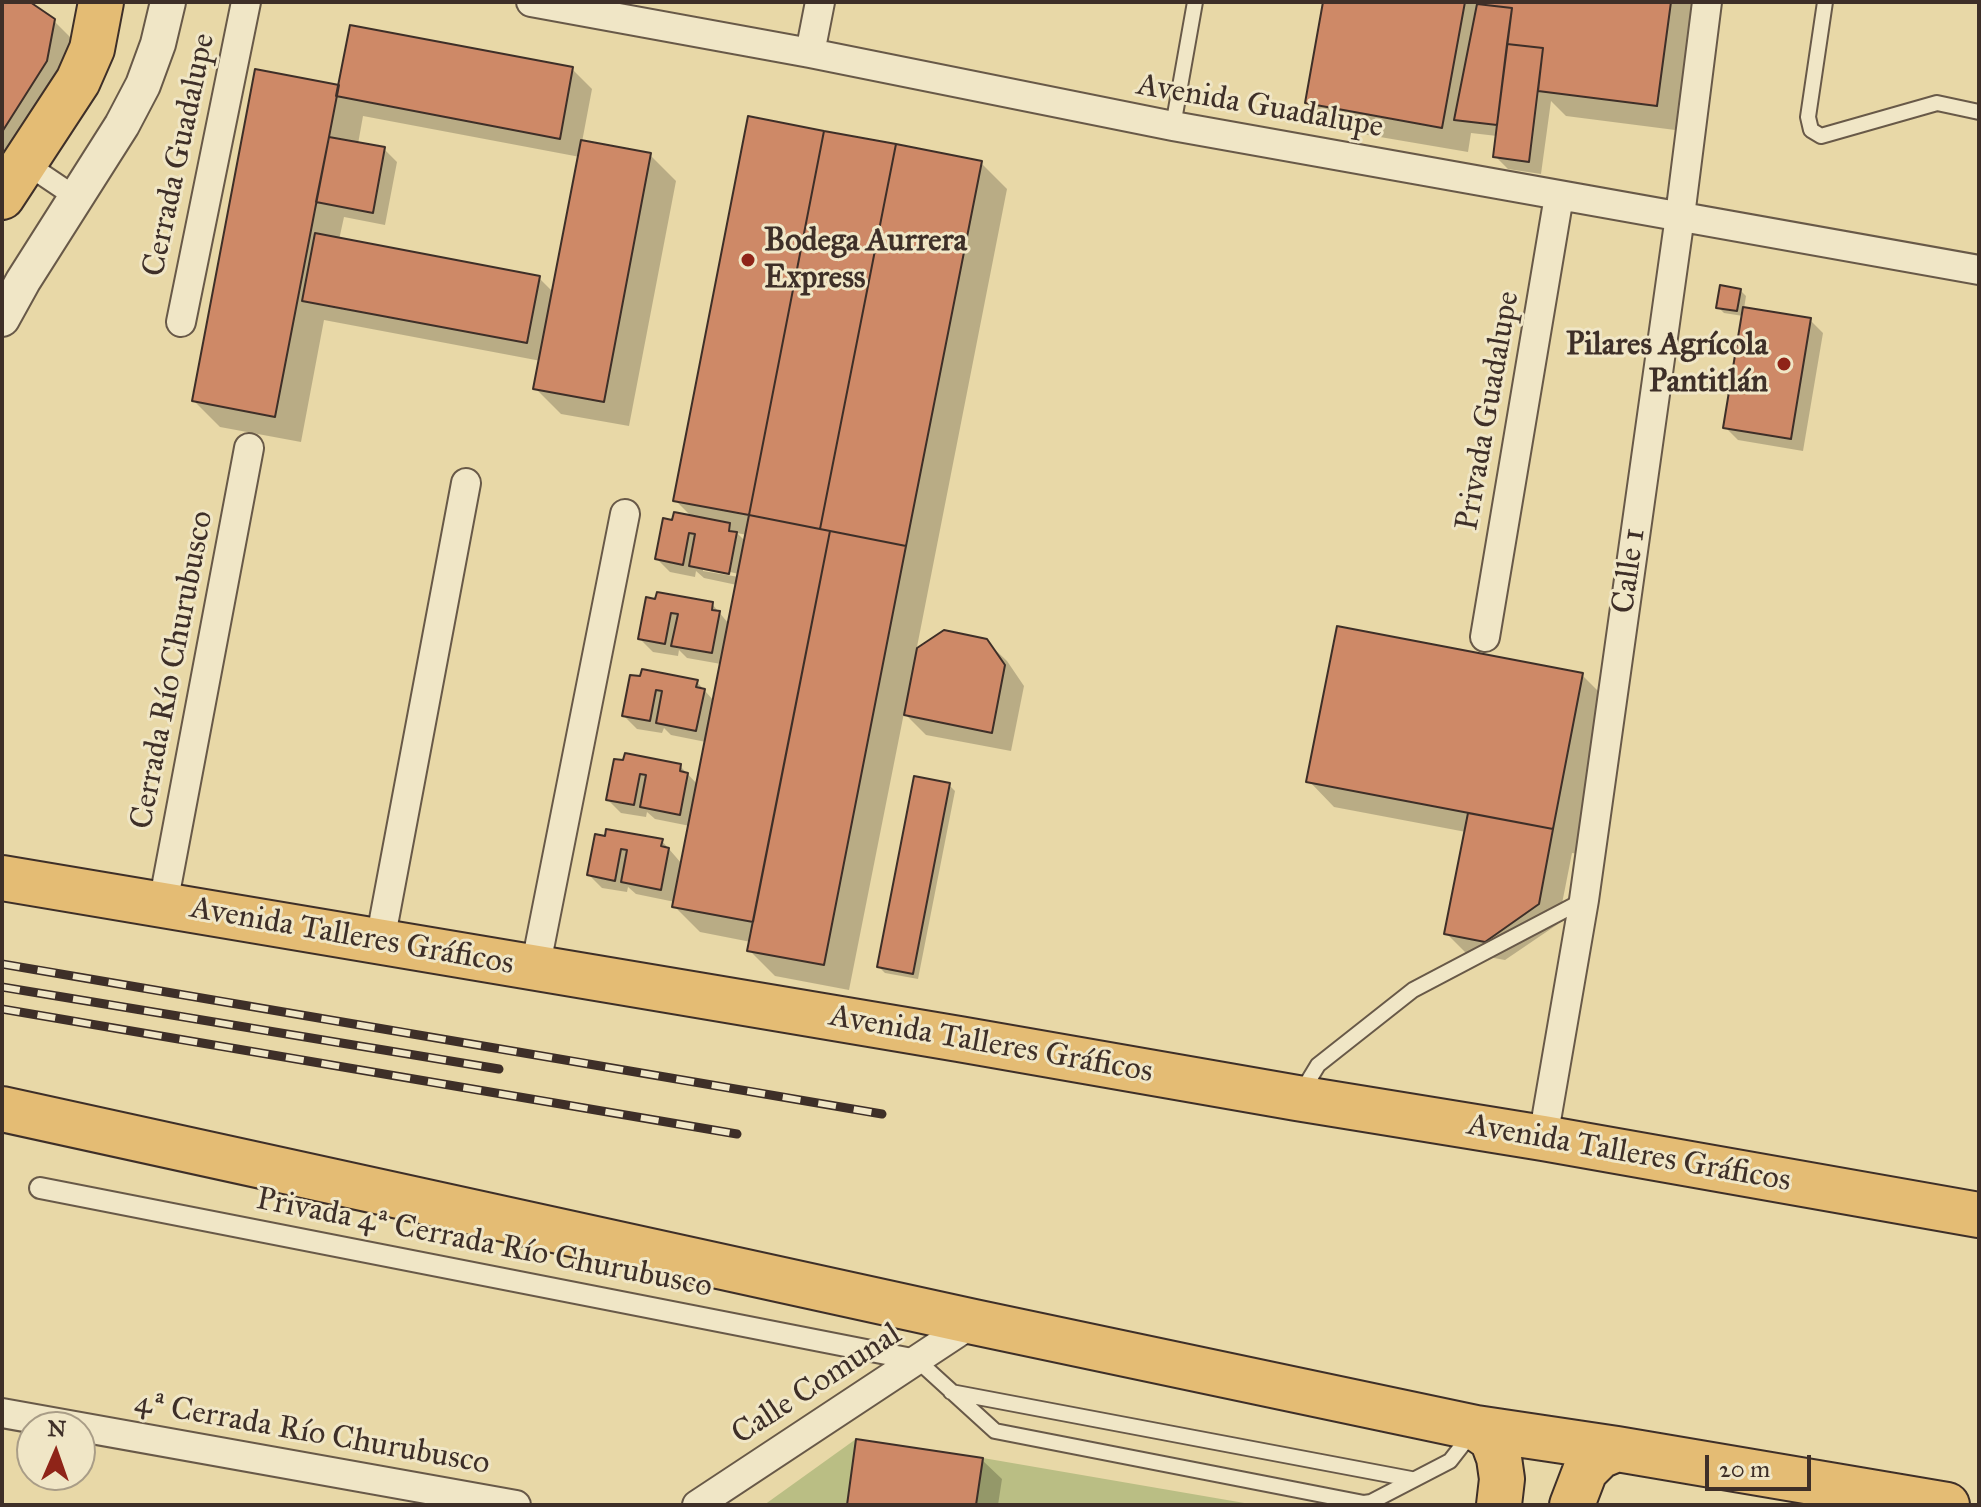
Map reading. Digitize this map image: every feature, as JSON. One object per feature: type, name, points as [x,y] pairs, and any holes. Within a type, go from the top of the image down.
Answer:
[{"type":"main road","points":[[13,180],[78,81],[92,49],[101,2]]},
{"type":"main road","name":"Avenida Talleres Gráficos","points":[[2,878],[1543,1138],[1979,1215]]},
{"type":"main road","points":[[2,1109],[974,1322],[1476,1428],[1947,1505]]},
{"type":"main road","points":[[1476,1428],[1492,1439],[1499,1458],[1502,1479],[1499,1505]]},
{"type":"main road","points":[[1572,1505],[1585,1471],[1600,1456],[1617,1449]]},
{"type":"street","points":[[2,319],[122,125],[143,85],[158,44],[168,2]]},
{"type":"street","name":"Cerrada Guadalupe","points":[[181,322],[246,2]]},
{"type":"street","name":"Avenida Guadalupe","points":[[531,2],[810,53],[1173,126],[1979,270]]},
{"type":"street","points":[[810,53],[820,2]]},
{"type":"street","name":"Calle 1","points":[[1543,1138],[1584,900],[1707,2]]},
{"type":"street","points":[[13,180],[77,198]]},
{"type":"street","name":"Privada Guadalupe","points":[[1485,637],[1559,196]]},
{"type":"street","name":"Cerrada Río Churubusco","points":[[163,904],[249,448]]},
{"type":"street","points":[[380,941],[466,483]]},
{"type":"street","points":[[535,969],[625,514]]},
{"type":"street","name":"Privada 4ª Cerrada Río Churubusco","points":[[40,1188],[917,1360]]},
{"type":"street","name":"Calle Comunal","points":[[697,1505],[974,1322]]},
{"type":"street","name":"4ª Cerrada Río Churubusco","points":[[2,1413],[516,1505]]},
{"type":"lane","points":[[1173,126],[1195,2]]},
{"type":"lane","points":[[1825,2],[1808,117],[1811,130],[1821,136],[1937,103],[1979,112]]},
{"type":"lane","points":[[1297,1098],[1318,1065],[1413,990],[1584,900]]},
{"type":"lane","points":[[917,1360],[988,1427],[1001,1433],[1364,1503],[1450,1461],[1476,1428]]},
{"type":"lane","points":[[951,1392],[1411,1479]]},
{"type":"green space","points":[[856,1439],[983,1458],[1256,1505],[764,1505]]},
{"type":"building","points":[[2,2],[30,2],[55,19],[47,61],[2,132]]},
{"type":"building","points":[[1323,2],[1465,2],[1442,128],[1305,103]]},
{"type":"building","points":[[1477,2],[1671,2],[1657,106],[1538,91],[1543,48],[1507,44],[1512,8]]},
{"type":"building","points":[[1477,4],[1512,8],[1497,125],[1454,120]]},
{"type":"building","points":[[350,25],[573,67],[560,139],[336,96]]},
{"type":"building","points":[[1507,44],[1543,48],[1529,162],[1493,157]]},
{"type":"building","points":[[255,69],[339,85],[275,417],[192,401]]},
{"type":"building","points":[[748,116],[824,131],[749,515],[673,501]]},
{"type":"building","points":[[824,131],[896,144],[820,529],[749,515]]},
{"type":"building","points":[[329,137],[385,147],[373,213],[316,202]]},
{"type":"building","points":[[581,140],[651,153],[604,402],[533,389]]},
{"type":"building","points":[[896,144],[982,161],[906,546],[820,529]]},
{"type":"building","points":[[315,233],[540,276],[527,343],[302,301]]},
{"type":"building","points":[[1720,285],[1741,289],[1737,311],[1716,308]]},
{"type":"building","points":[[1743,307],[1811,318],[1791,439],[1723,428]]},
{"type":"building","points":[[674,512],[730,523],[729,531],[737,532],[729,574],[689,566],[695,534],[689,533],[683,565],[655,559],[663,518],[672,520]]},
{"type":"building","points":[[749,515],[830,531],[753,922],[672,907]]},
{"type":"building","points":[[830,531],[906,546],[824,965],[747,951]]},
{"type":"building","points":[[657,592],[713,602],[712,610],[720,611],[712,653],[671,646],[678,614],[671,613],[665,644],[638,639],[646,597],[655,599]]},
{"type":"building","points":[[1337,626],[1583,673],[1553,829],[1306,782]]},
{"type":"building","points":[[944,630],[987,639],[1005,665],[992,733],[904,715],[917,648]]},
{"type":"building","points":[[642,669],[698,680],[696,687],[705,689],[696,731],[656,723],[662,691],[656,690],[650,721],[622,716],[630,675],[640,676]]},
{"type":"building","points":[[625,753],[681,764],[680,771],[688,773],[680,815],[640,807],[646,775],[640,774],[634,805],[606,800],[614,759],[623,760]]},
{"type":"building","points":[[914,776],[950,783],[913,974],[877,967]]},
{"type":"building","points":[[1468,813],[1553,829],[1539,904],[1485,942],[1444,934]]},
{"type":"building","points":[[606,829],[663,839],[661,846],[669,848],[661,890],[621,882],[627,850],[621,849],[615,881],[587,875],[595,834],[605,836]]},
{"type":"building","points":[[856,1439],[983,1458],[976,1505],[847,1505]]},
{"type":"railway","points":[[2,964],[882,1114]]},
{"type":"railway","points":[[2,987],[499,1069]]},
{"type":"railway","points":[[2,1009],[737,1134]]},
{"type":"place","name":"Bodega Aurrera Express","points":[[748,260]]},
{"type":"place","name":"Pilares Agrícola Pantitlán","points":[[1784,364]]}]
